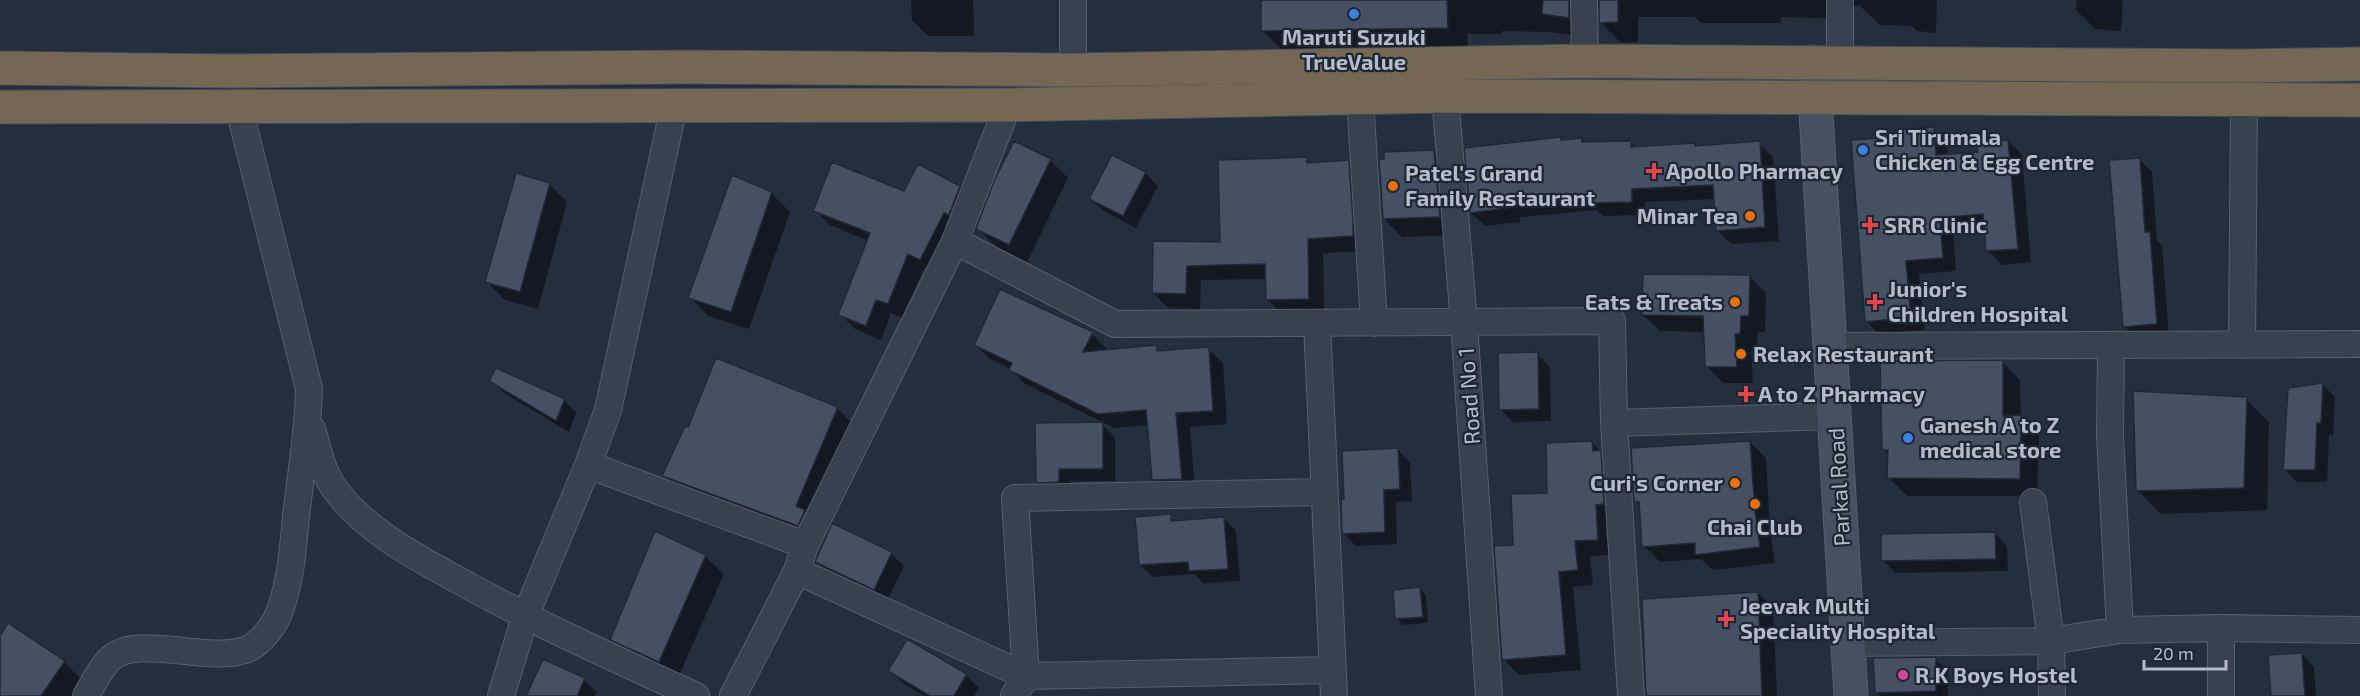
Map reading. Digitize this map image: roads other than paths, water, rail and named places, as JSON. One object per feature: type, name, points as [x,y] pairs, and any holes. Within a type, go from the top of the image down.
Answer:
[{"type":"highway","points":[[0,68],[229,71],[695,67],[1073,70],[1585,62],[2241,66],[2360,64]]},
{"type":"highway","points":[[0,107],[1008,105],[1445,96],[2360,100]]},
{"type":"street","points":[[1073,0],[1073,70]]},
{"type":"street","points":[[1584,0],[1585,62]]},
{"type":"street","name":"Parkal Road","points":[[1840,0],[1826,63],[1815,97],[1851,696]]},
{"type":"street","name":"Road No 1","points":[[1445,96],[1464,322],[1489,696]]},
{"type":"street","points":[[1360,98],[1374,323]]},
{"type":"street","points":[[2242,345],[2244,100]]},
{"type":"street","points":[[733,696],[797,570],[805,545],[955,241],[1008,105]]},
{"type":"street","points":[[501,696],[525,617],[588,465],[608,410],[674,106]]},
{"type":"street","points":[[86,696],[111,657],[127,649],[148,648],[221,654],[246,650],[264,637],[280,612],[289,579],[308,417],[309,389],[239,108]]},
{"type":"street","points":[[955,241],[1115,324],[1612,321],[1614,423],[1631,696]]},
{"type":"street","points":[[1317,323],[1334,696]]},
{"type":"street","points":[[1831,346],[2360,344]]},
{"type":"street","points":[[2111,346],[2110,435],[2120,630]]},
{"type":"street","points":[[1614,423],[1835,416]]},
{"type":"street","points":[[308,417],[322,463],[335,490],[356,514],[405,551],[525,617],[696,696]]},
{"type":"street","points":[[588,465],[805,545]]},
{"type":"street","points":[[1020,686],[1015,498],[1324,492]]},
{"type":"street","points":[[2033,502],[2051,641],[2052,696]]},
{"type":"street","points":[[797,570],[1020,686],[1333,670]]},
{"type":"street","points":[[2221,628],[2221,696]]},
{"type":"street","points":[[1848,643],[2051,641],[2120,630],[2221,628],[2360,630]]},
{"type":"place","name":"Maruti Suzuki TrueValue","points":[[1354,14]]},
{"type":"place","name":"Sri Tirumala Chicken & Egg Centre","points":[[1863,150]]},
{"type":"place","name":"Apollo Pharmacy","points":[[1654,171]]},
{"type":"place","name":"Patel's Grand Family Restaurant","points":[[1393,186]]},
{"type":"place","name":"Minar Tea","points":[[1750,216]]},
{"type":"place","name":"SRR Clinic","points":[[1870,225]]},
{"type":"place","name":"Eats & Treats","points":[[1735,302]]},
{"type":"place","name":"Junior's Children Hospital","points":[[1875,302]]},
{"type":"place","name":"Relax Restaurant","points":[[1741,354]]},
{"type":"place","name":"A to Z Pharmacy","points":[[1746,394]]},
{"type":"place","name":"Ganesh A to Z medical store","points":[[1908,438]]},
{"type":"place","name":"Curi's Corner","points":[[1735,483]]},
{"type":"place","name":"Chai Club","points":[[1755,504]]},
{"type":"place","name":"Jeevak Multi Speciality Hospital","points":[[1726,619]]},
{"type":"place","name":"R.K Boys Hostel","points":[[1903,675]]}]
